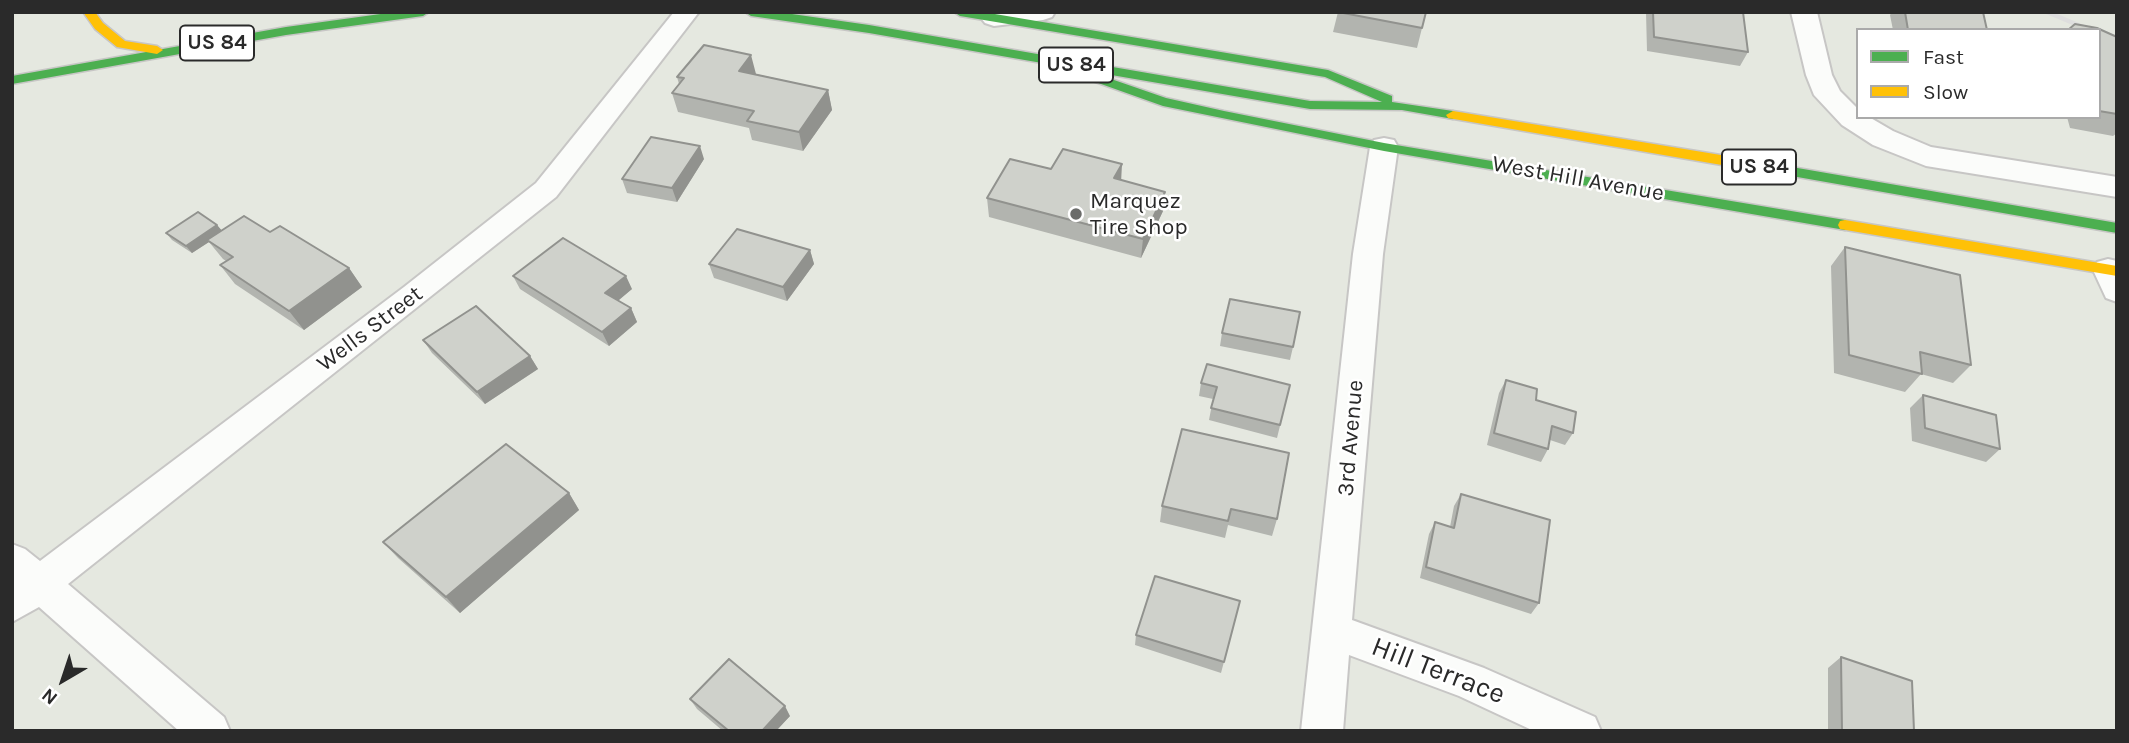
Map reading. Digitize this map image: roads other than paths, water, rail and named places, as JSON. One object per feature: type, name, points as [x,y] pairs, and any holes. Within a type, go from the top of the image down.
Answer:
[{"type":"main road","points":[[89,12],[99,26],[121,44],[171,52]]},
{"type":"main road","name":"US 84","points":[[12,80],[286,31],[423,12]]},
{"type":"main road","name":"West Hill Avenue","points":[[751,12],[1310,105],[1402,106],[2117,228]]},
{"type":"main road","name":"West Hill Avenue","points":[[960,12],[1328,74],[1402,106]]},
{"type":"main road","name":"West Hill Avenue","points":[[1045,60],[1163,102],[1384,146],[2114,277]]},
{"type":"street","name":"Wells Street","points":[[21,583],[415,295],[546,190],[687,12]]},
{"type":"street","name":"West Hill Avenue","points":[[995,18],[1043,12]]},
{"type":"street","points":[[1804,12],[1819,75],[1828,95],[1852,119],[1883,138],[1926,156],[2117,187]]},
{"type":"street","name":"3rd Avenue","points":[[1322,731],[1368,254],[1384,146]]},
{"type":"street","points":[[21,583],[112,643],[209,731]]},
{"type":"street","name":"Hill Terrace","points":[[1333,631],[1470,681],[1580,731]]},
{"type":"railway","points":[[2047,12],[2085,28]]},
{"type":"place","name":"Marquez Tire Shop","points":[[1076,214]]}]
